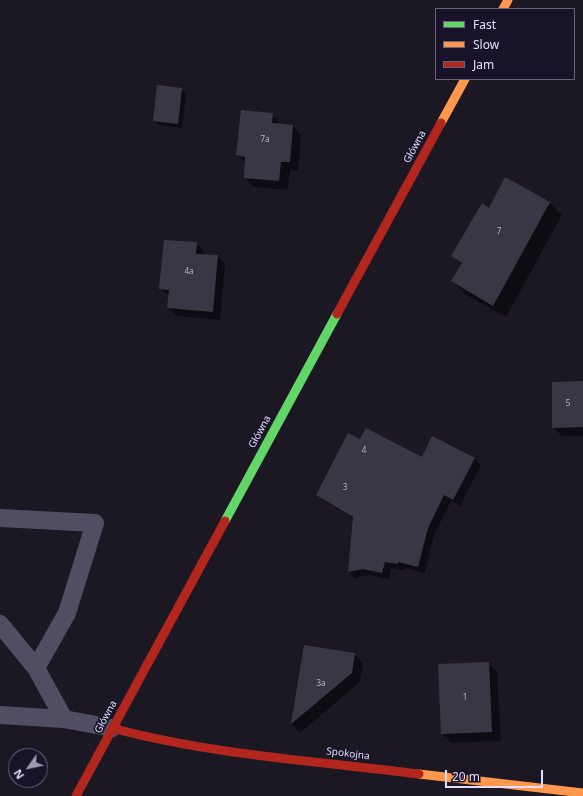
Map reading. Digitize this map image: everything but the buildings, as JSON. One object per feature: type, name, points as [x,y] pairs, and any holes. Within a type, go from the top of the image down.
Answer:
[{"type":"main road","name":"Główna","points":[[76,796],[464,80]]},
{"type":"main road","name":"Spokojna","points":[[112,728],[157,740],[229,751],[583,793]]},
{"type":"lane","points":[[0,518],[95,523],[67,613],[36,668]]},
{"type":"lane","points":[[0,624],[36,668],[64,719]]},
{"type":"lane","points":[[0,714],[64,719],[112,728]]},
{"type":"traffic: fast","points":[[225,521],[337,314]]},
{"type":"traffic: slow","points":[[504,8],[508,0]]},
{"type":"traffic: slow","points":[[441,123],[464,80]]},
{"type":"traffic: slow","points":[[419,774],[583,793]]},
{"type":"traffic: jam","points":[[337,314],[441,123]]},
{"type":"traffic: jam","points":[[76,796],[225,521]]},
{"type":"traffic: jam","points":[[112,728],[188,745],[226,751],[419,774]]}]
